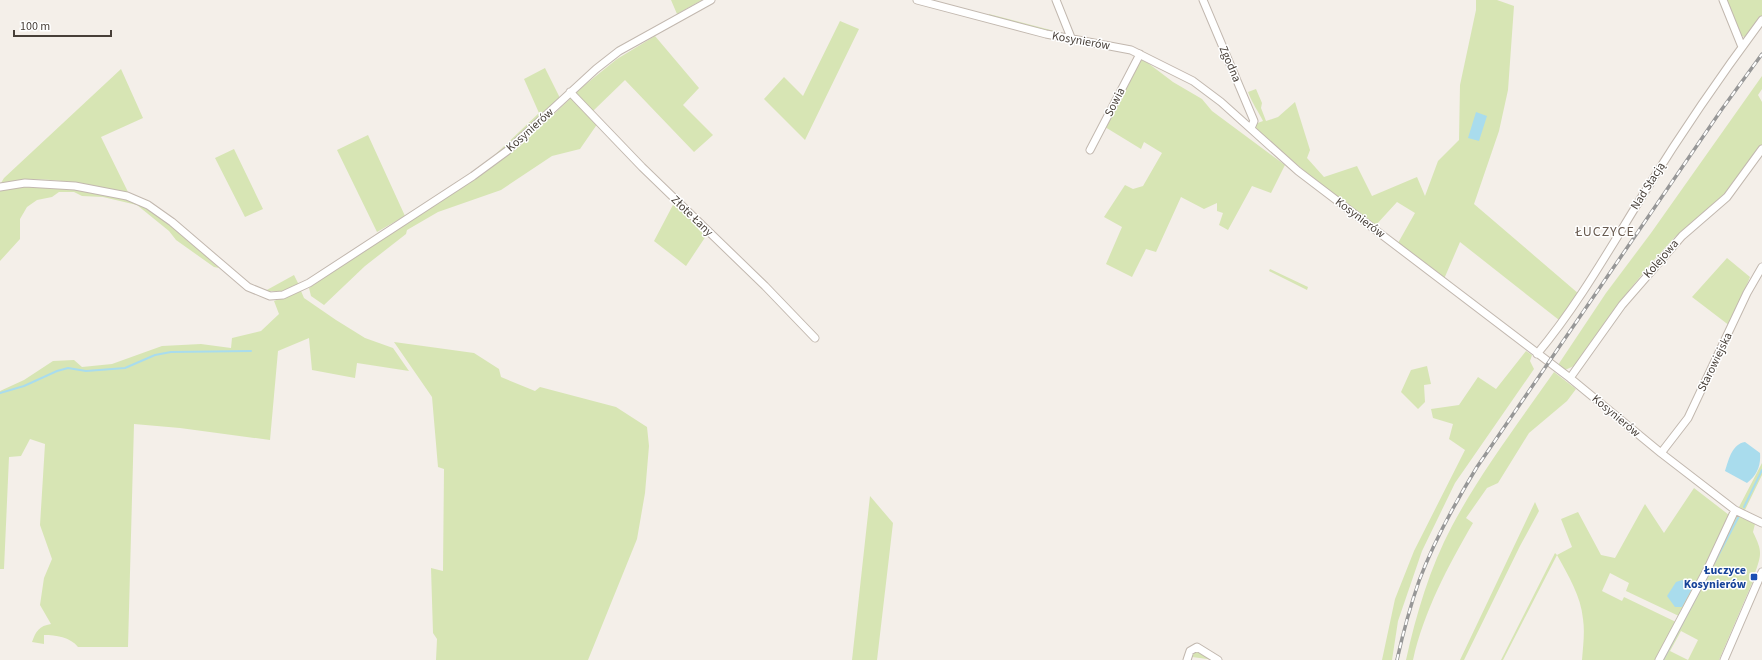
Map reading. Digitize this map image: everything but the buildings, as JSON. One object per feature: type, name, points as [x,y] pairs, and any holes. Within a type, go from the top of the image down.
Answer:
[{"type":"street","name":"Kosynierów","points":[[0,187],[25,183],[75,186],[127,196],[148,205],[172,222],[248,288],[270,296],[294,291],[473,176],[507,151],[570,92],[619,51],[711,0]]},
{"type":"street","name":"Kosynierów","points":[[917,0],[995,22],[1072,40],[1131,50],[1193,81],[1251,128],[1262,140],[1298,171],[1570,378],[1660,453],[1736,510],[1762,523]]},
{"type":"street","points":[[1056,0],[1072,40]]},
{"type":"street","name":"Zgodna","points":[[1203,0],[1254,121],[1251,128]]},
{"type":"street","points":[[1723,0],[1742,47]]},
{"type":"street","name":"Nad Stacją","points":[[1537,354],[1561,325],[1587,288],[1666,158],[1762,20]]},
{"type":"street","name":"Sowia","points":[[1090,150],[1140,54]]},
{"type":"street","name":"Złote Łany","points":[[570,92],[815,338]]},
{"type":"street","name":"Kolejowa","points":[[1570,378],[1622,305],[1682,236],[1727,197],[1762,149]]},
{"type":"street","name":"Starowiejska","points":[[1660,453],[1688,418],[1747,293],[1762,267]]},
{"type":"street","points":[[1659,660],[1705,574],[1736,510]]},
{"type":"street","points":[[1724,660],[1762,572]]},
{"type":"street","points":[[1187,660],[1190,651],[1197,646],[1218,660]]},
{"type":"green space","points":[[671,0],[702,0],[677,14]]},
{"type":"green space","points":[[1476,0],[1497,0],[1514,6],[1508,90],[1499,131],[1474,204],[1579,294],[1559,320],[1460,242],[1444,279],[1398,243],[1415,213],[1397,202],[1375,226],[1319,183],[1257,131],[1255,124],[1263,121],[1248,92],[1256,89],[1262,103],[1261,108],[1266,121],[1278,117],[1295,102],[1310,150],[1307,158],[1324,177],[1357,166],[1372,196],[1417,177],[1425,196],[1438,161],[1459,140],[1460,85],[1476,10]]},
{"type":"green space","points":[[1725,0],[1762,0],[1762,17],[1750,34],[1744,37],[1740,35]]},
{"type":"green space","points":[[989,14],[1066,34],[1069,37],[988,18]]},
{"type":"green space","points":[[840,21],[859,29],[805,140],[764,99],[784,77],[803,96]]},
{"type":"green space","points":[[655,36],[699,88],[683,105],[713,135],[694,152],[625,80],[592,112],[575,93],[617,59]]},
{"type":"green space","points":[[1140,57],[1173,82],[1202,99],[1212,111],[1285,165],[1271,193],[1252,186],[1228,230],[1219,225],[1223,213],[1217,211],[1217,203],[1204,209],[1181,197],[1156,252],[1146,249],[1132,277],[1106,264],[1122,227],[1104,217],[1125,185],[1133,189],[1143,186],[1162,153],[1144,142],[1141,149],[1105,127]]},
{"type":"green space","points":[[545,68],[560,98],[501,153],[481,168],[539,113],[524,79]]},
{"type":"green space","points":[[121,69],[143,118],[101,137],[129,194],[65,181],[17,180],[1,183],[4,178]]},
{"type":"green space","points":[[1762,76],[1762,89],[1758,95],[1762,102],[1762,147],[1728,191],[1674,238],[1653,261],[1618,304],[1574,366],[1565,370],[1558,365],[1606,293],[1651,233]]},
{"type":"green space","points":[[572,97],[598,123],[580,149],[552,156],[501,190],[438,212],[407,230],[406,234],[365,266],[324,305],[311,296],[309,288],[362,251],[489,169],[520,146]]},
{"type":"green space","points":[[368,135],[405,216],[377,232],[337,150]]},
{"type":"green space","points":[[234,149],[263,209],[245,217],[215,158]]},
{"type":"green space","points":[[32,186],[58,187],[102,193],[140,204],[172,225],[219,268],[214,267],[176,240],[169,231],[137,205],[103,197],[82,196],[74,192],[59,192],[52,197],[37,200],[27,207],[20,219],[20,239],[0,261],[0,190]]},
{"type":"green space","points":[[674,203],[708,233],[686,266],[654,241]]},
{"type":"green space","points":[[1727,258],[1750,277],[1730,326],[1692,297]]},
{"type":"green space","points":[[1270,269],[1308,287],[1307,290],[1269,271]]},
{"type":"green space","points":[[294,275],[299,285],[282,291],[265,291]]},
{"type":"green space","points":[[301,291],[304,298],[365,338],[393,348],[409,371],[357,363],[355,378],[312,370],[309,338],[278,351],[270,440],[180,428],[134,424],[128,647],[78,647],[67,639],[49,635],[44,635],[44,644],[32,642],[38,630],[51,624],[40,605],[44,578],[52,559],[40,525],[45,444],[30,439],[21,456],[9,457],[4,569],[0,569],[0,391],[24,380],[53,361],[74,360],[82,367],[112,364],[162,346],[201,344],[231,348],[232,338],[261,331],[279,314],[274,301]]},
{"type":"green space","points":[[394,342],[474,353],[499,369],[501,377],[535,391],[540,387],[616,407],[647,427],[649,446],[645,493],[637,539],[588,660],[436,660],[437,639],[433,633],[431,568],[443,571],[444,469],[438,467],[432,397]]},
{"type":"green space","points":[[1526,351],[1532,355],[1530,361],[1534,369],[1455,483],[1422,551],[1398,621],[1392,660],[1382,660],[1395,599],[1414,551],[1465,450],[1449,439],[1453,424],[1433,418],[1431,409],[1459,405],[1478,377],[1496,389]]},
{"type":"green space","points":[[1427,366],[1431,384],[1424,385],[1425,402],[1418,409],[1401,392],[1411,370]]},
{"type":"green space","points":[[1554,372],[1576,389],[1567,401],[1529,433],[1498,483],[1487,488],[1466,518],[1473,523],[1430,606],[1413,660],[1406,660],[1424,592],[1437,558],[1452,526],[1475,486]]},
{"type":"green space","points":[[1762,463],[1762,475],[1745,510],[1739,507]]},
{"type":"green space","points":[[1694,488],[1729,515],[1701,578],[1681,617],[1626,591],[1629,583],[1610,573],[1602,591],[1622,601],[1624,597],[1678,623],[1655,660],[1582,660],[1584,624],[1582,610],[1573,586],[1557,555],[1572,547],[1561,519],[1578,512],[1601,555],[1615,558],[1645,504],[1664,533]]},
{"type":"green space","points":[[870,496],[893,523],[877,660],[852,660]]},
{"type":"green space","points":[[1535,502],[1539,511],[1520,546],[1464,660],[1460,660]]},
{"type":"green space","points":[[1736,515],[1755,524],[1753,532],[1760,552],[1759,561],[1755,573],[1753,573],[1751,579],[1753,581],[1719,660],[1688,660],[1661,660]],"holes":[[[1681,631],[1698,640],[1688,660],[1670,651]]]},
{"type":"green space","points":[[1555,553],[1557,555],[1503,660],[1501,660]]},
{"type":"green space","points":[[1194,651],[1200,651],[1215,660],[1192,657],[1192,660],[1190,660],[1191,654]]},
{"type":"water","points":[[1476,112],[1487,116],[1479,141],[1468,138]]},
{"type":"water","points":[[1745,442],[1760,453],[1758,470],[1747,483],[1725,471],[1734,449],[1741,443]]},
{"type":"water","points":[[1682,580],[1691,585],[1692,589],[1682,607],[1675,607],[1667,596],[1676,582]]},
{"type":"waterway","points":[[0,393],[24,386],[57,371],[68,368],[86,371],[125,368],[155,355],[171,352],[251,351]]},
{"type":"waterway","points":[[1744,507],[1762,470]]},
{"type":"waterway","points":[[1663,660],[1739,516]]},
{"type":"railway","points":[[1397,660],[1404,630],[1419,581],[1431,551],[1445,522],[1477,467],[1722,109],[1762,54]]},
{"type":"place","name":"Łuczyce Kosynierów","points":[[1754,577]]},
{"type":"district","name":"ŁUCZYCE","points":[[1605,232]]}]
